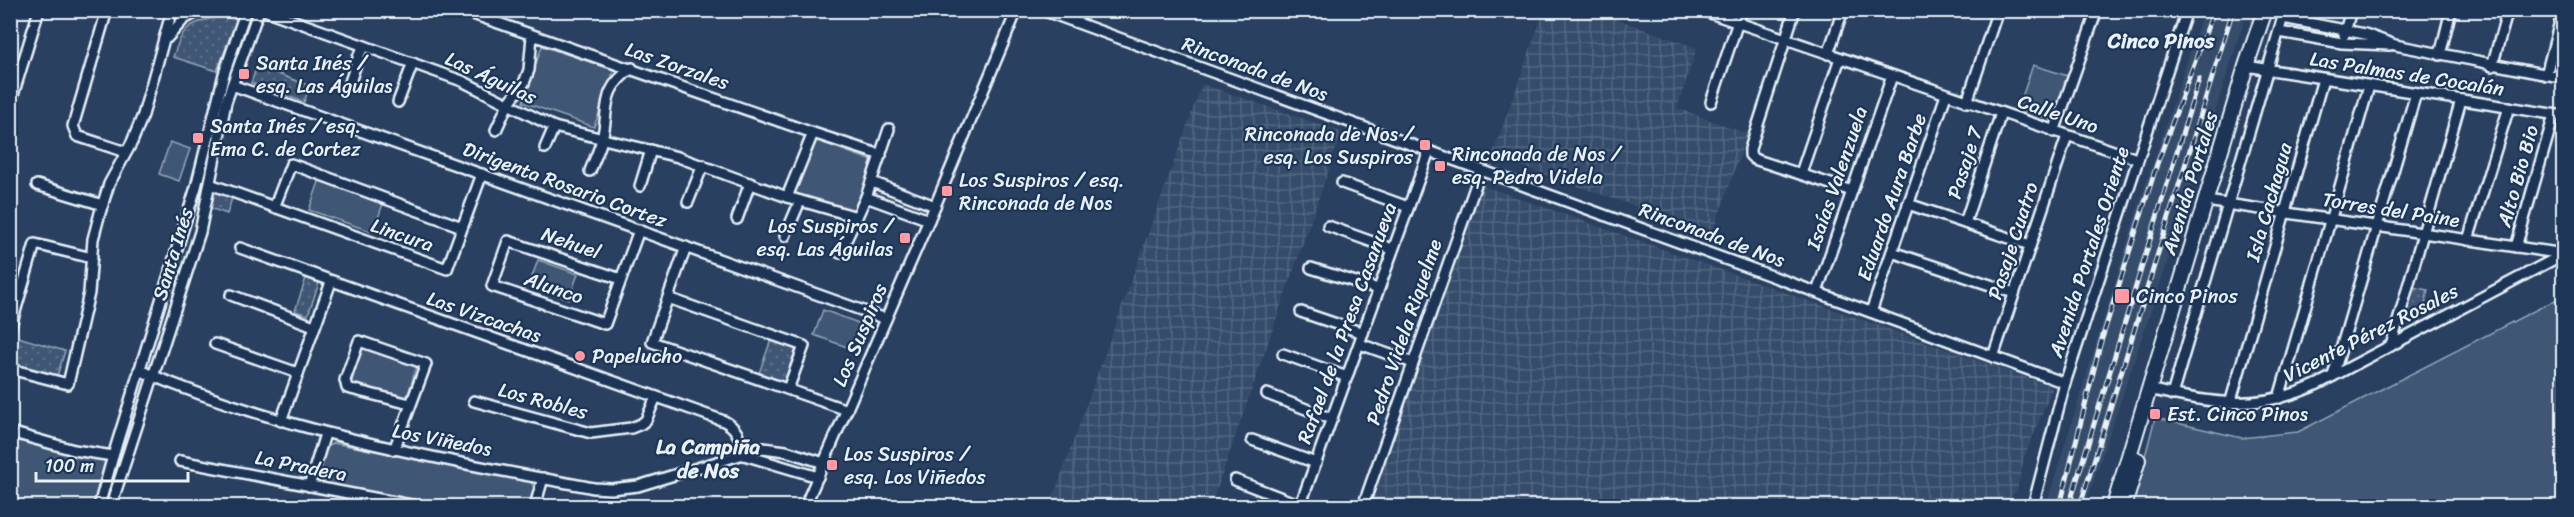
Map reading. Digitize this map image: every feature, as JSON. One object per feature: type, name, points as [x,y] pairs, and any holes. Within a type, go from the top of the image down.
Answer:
[{"type":"main road","name":"Avenida Portales","points":[[2114,507],[2256,68],[2267,10]]},
{"type":"main road","name":"Avenida Portales","points":[[2124,507],[2153,390],[2256,68]]},
{"type":"street","points":[[10,105],[39,10]]},
{"type":"street","points":[[107,10],[73,126],[77,136],[126,152]]},
{"type":"street","points":[[10,369],[68,384],[89,293],[93,239],[109,184],[142,115],[172,10]]},
{"type":"street","points":[[164,42],[177,26],[201,10]]},
{"type":"street","name":"Santa Inés","points":[[99,507],[112,456],[196,187],[224,74],[246,10]]},
{"type":"street","name":"Santa Inés","points":[[111,507],[200,232],[219,132],[232,85],[259,10]]},
{"type":"street","name":"Las Águilas","points":[[264,10],[462,81],[554,127],[703,165],[787,197],[857,217]]},
{"type":"street","name":"Las Zorzales","points":[[461,10],[813,133],[881,154]]},
{"type":"street","name":"Los Suspiros","points":[[805,507],[1017,10]]},
{"type":"street","name":"Rinconada de Nos","points":[[1042,10],[2065,383]]},
{"type":"street","name":"Calle Uno","points":[[1701,10],[2138,159]]},
{"type":"street","points":[[1711,102],[1742,10]]},
{"type":"street","points":[[1795,10],[1750,155],[1754,159],[1852,191]]},
{"type":"street","points":[[1828,54],[1843,10]]},
{"type":"street","points":[[1968,102],[1998,10]]},
{"type":"street","points":[[2054,132],[2097,10]]},
{"type":"street","name":"Avenida Portales Oriente","points":[[2033,507],[2065,383],[2187,10]]},
{"type":"street","points":[[2342,43],[2351,10]]},
{"type":"street","points":[[2440,54],[2451,10]]},
{"type":"street","points":[[2492,66],[2508,10]]},
{"type":"street","points":[[2546,75],[2563,10]]},
{"type":"street","points":[[2284,14],[2375,37],[2395,45]]},
{"type":"street","name":"Avenida Portales","points":[[2172,395],[2228,204],[2256,68],[2279,32],[2284,14]]},
{"type":"street","points":[[2279,32],[2342,43],[2395,45],[2492,66],[2564,78]]},
{"type":"street","points":[[496,130],[508,104],[524,83],[530,70],[532,36]]},
{"type":"street","points":[[349,85],[364,46]]},
{"type":"street","points":[[1801,173],[1840,58]]},
{"type":"street","points":[[398,102],[413,63]]},
{"type":"street","points":[[590,171],[603,138],[604,113],[608,97],[622,76],[632,68]]},
{"type":"street","name":"Las Palmas de Cocalán","points":[[2256,68],[2559,115]]},
{"type":"street","name":"Isaías Valenzuela","points":[[1817,292],[1892,76]]},
{"type":"street","name":"Isla Cachagua","points":[[2230,404],[2323,79]]},
{"type":"street","name":"Dirigenta Rosario Cortez","points":[[232,85],[886,319]]},
{"type":"street","points":[[2279,398],[2369,86]]},
{"type":"street","points":[[2333,376],[2416,93]]},
{"type":"street","name":"Eduardo Aura Barbe","points":[[1871,312],[1946,94]]},
{"type":"street","points":[[2391,346],[2461,100]]},
{"type":"street","points":[[2468,240],[2509,107]]},
{"type":"street","name":"Pasaje 7","points":[[1965,223],[2001,113]]},
{"type":"street","name":"Alto Bio Bio","points":[[2516,247],[2559,115]]},
{"type":"street","points":[[545,148],[554,127]]},
{"type":"street","points":[[840,253],[872,182],[889,129]]},
{"type":"street","points":[[787,197],[813,133]]},
{"type":"street","name":"Pasaje Cuatro","points":[[1994,357],[2067,136]]},
{"type":"street","points":[[640,186],[651,150]]},
{"type":"street","name":"Rafael de la Presa Casanueva","points":[[1300,506],[1429,152]]},
{"type":"street","points":[[274,208],[291,164],[462,227],[482,174]]},
{"type":"street","points":[[688,202],[703,165]]},
{"type":"street","name":"Pedro Videla Riquelme","points":[[1363,507],[1481,170]]},
{"type":"street","points":[[872,182],[935,206]]},
{"type":"street","points":[[737,219],[750,183]]},
{"type":"street","points":[[1342,183],[1408,207]]},
{"type":"street","name":"Lincura","points":[[210,184],[447,269],[462,227]]},
{"type":"street","points":[[37,185],[103,205]]},
{"type":"street","points":[[866,197],[929,220]]},
{"type":"street","points":[[785,236],[800,201]]},
{"type":"street","name":"Torres del Paine","points":[[2213,202],[2564,254]]},
{"type":"street","points":[[1908,204],[2031,245]]},
{"type":"street","points":[[1328,226],[1392,249]]},
{"type":"street","points":[[621,279],[639,230]]},
{"type":"street","name":"Nehuel","points":[[492,285],[508,241],[621,279]]},
{"type":"street","points":[[10,329],[35,244],[92,258]]},
{"type":"street","points":[[686,247],[652,342],[847,410]]},
{"type":"street","name":"Las Vizcachas","points":[[240,248],[734,426],[744,455]]},
{"type":"street","points":[[1892,252],[2014,293]]},
{"type":"street","name":"Vicente Pérez Rosales","points":[[2153,390],[2230,404],[2279,398],[2310,388],[2564,254]]},
{"type":"street","points":[[1311,268],[1378,290]]},
{"type":"street","name":"Alunco","points":[[492,285],[605,324],[621,279]]},
{"type":"street","points":[[281,421],[331,282]]},
{"type":"street","points":[[231,295],[314,326]]},
{"type":"street","points":[[668,298],[804,346],[788,389]]},
{"type":"street","points":[[1301,312],[1363,333]]},
{"type":"street","points":[[394,450],[426,364],[359,341],[345,380],[347,388],[410,404]]},
{"type":"street","points":[[215,344],[298,373]]},
{"type":"street","points":[[1360,344],[1413,363]]},
{"type":"street","points":[[1283,354],[1347,377]]},
{"type":"street","name":"Los Viñedos","points":[[139,370],[281,421],[325,434],[394,450],[594,488],[629,488],[772,447],[824,463]]},
{"type":"street","points":[[1267,394],[1332,419]]},
{"type":"street","name":"Los Robles","points":[[474,401],[591,433],[631,428],[641,424],[646,420],[656,397]]},
{"type":"street","points":[[10,432],[74,450],[112,456]]},
{"type":"street","points":[[309,486],[325,434]]},
{"type":"street","points":[[1252,440],[1317,463]]},
{"type":"street","points":[[744,455],[818,477]]},
{"type":"street","name":"La Pradera","points":[[180,461],[416,507]]},
{"type":"street","points":[[535,507],[543,478]]},
{"type":"street","points":[[1235,480],[1300,506]]},
{"type":"shaded area","points":[[2204,10],[2247,11],[2171,252],[2085,506],[2046,506],[2138,208]]},
{"type":"shaded area","points":[[1544,11],[1594,11],[1697,48],[1677,108],[1748,134],[1710,239],[1634,215],[1637,207],[1492,156]]},
{"type":"shaded area","points":[[217,17],[237,19],[217,71],[173,57],[187,29],[198,22]]},
{"type":"shaded area","points":[[542,46],[614,70],[594,127],[523,102]]},
{"type":"shaded area","points":[[2033,65],[2071,77],[2056,121],[2018,109]]},
{"type":"shaded area","points":[[257,66],[310,86],[304,102],[251,83]]},
{"type":"shaded area","points":[[1202,84],[1342,132],[1211,506],[1050,506]]},
{"type":"shaded area","points":[[815,140],[873,161],[856,208],[850,210],[794,193]]},
{"type":"shaded area","points":[[170,142],[190,149],[179,181],[159,174]]},
{"type":"shaded area","points":[[320,179],[384,201],[373,232],[309,210]]},
{"type":"shaded area","points":[[1481,185],[2053,387],[2024,458],[2017,490],[2003,506],[1371,506]]},
{"type":"shaded area","points":[[216,190],[233,195],[227,214],[210,208]]},
{"type":"shaded area","points":[[538,260],[578,274],[569,299],[529,285]]},
{"type":"shaded area","points":[[306,278],[319,283],[308,315],[295,311]]},
{"type":"shaded area","points":[[2412,287],[2428,290],[2425,305],[2428,313],[2399,327]]},
{"type":"shaded area","points":[[2555,300],[2563,314],[2563,506],[2132,506],[2155,418],[2242,438],[2298,432]]},
{"type":"shaded area","points":[[823,310],[864,325],[855,350],[814,335]]},
{"type":"shaded area","points":[[18,337],[65,351],[57,376],[11,362]]},
{"type":"shaded area","points":[[771,340],[796,349],[784,382],[759,373]]},
{"type":"shaded area","points":[[362,348],[417,365],[406,401],[351,384]]},
{"type":"shaded area","points":[[10,438],[75,456],[103,457],[108,464],[96,506],[11,506]]},
{"type":"shaded area","points":[[333,443],[530,480],[534,488],[529,506],[436,506],[320,483],[321,462],[326,450]]},
{"type":"railway","points":[[2060,506],[2100,345],[2157,164],[2214,10]]},
{"type":"railway","points":[[2080,506],[2233,10]]},
{"type":"railway","points":[[2069,506],[2199,79]]},
{"type":"place","name":"Santa Inés / esq. Las Águilas","points":[[244,74]]},
{"type":"place","name":"Santa Inés / esq. Ema C. de Cortez","points":[[198,138]]},
{"type":"place","name":"Rinconada de Nos / esq. Los Suspiros","points":[[1425,145]]},
{"type":"place","name":"Rinconada de Nos / esq. Pedro Videla","points":[[1440,166]]},
{"type":"place","name":"Los Suspiros / esq. Rinconada de Nos","points":[[947,191]]},
{"type":"place","name":"Los Suspiros / esq. Las Águilas","points":[[905,238]]},
{"type":"place","name":"Cinco Pinos","points":[[2122,296]]},
{"type":"place","name":"Papelucho","points":[[580,356]]},
{"type":"place","name":"Est. Cinco Pinos","points":[[2155,414]]},
{"type":"place","name":"Los Suspiros / esq. Los Viñedos","points":[[832,465]]},
{"type":"district","name":"Cinco Pinos","points":[[2161,41]]},
{"type":"district","name":"La Campiña de Nos","points":[[708,459]]}]
